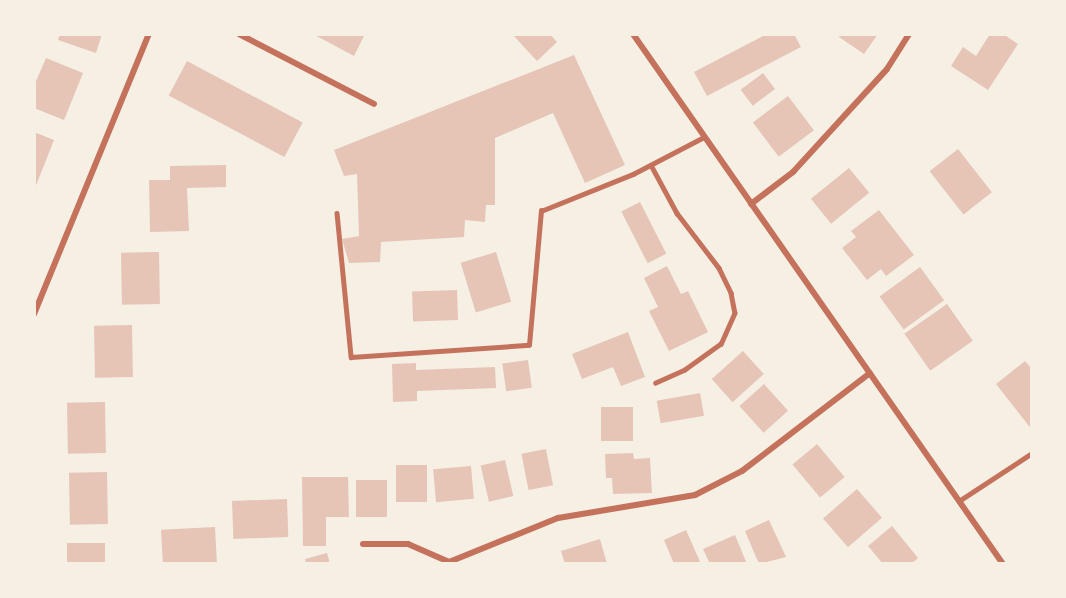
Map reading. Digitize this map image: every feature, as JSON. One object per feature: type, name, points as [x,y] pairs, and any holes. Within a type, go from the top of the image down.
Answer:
[{"type":"street","points":[[34,314],[149,34]]},
{"type":"street","points":[[239,34],[374,104]]},
{"type":"street","points":[[633,34],[1002,564]]},
{"type":"street","points":[[751,204],[793,172],[887,69],[909,34]]},
{"type":"street","points":[[363,544],[408,544],[449,563],[558,518],[695,495],[742,471],[870,373]]},
{"type":"lane","points":[[337,213],[351,357],[529,345],[541,211],[651,165],[704,137]]},
{"type":"lane","points":[[651,165],[677,213],[718,268],[731,293],[735,313],[721,344],[685,370],[656,383]]},
{"type":"lane","points":[[959,501],[1032,453]]},
{"type":"building","points":[[60,34],[102,34],[96,53],[58,40]]},
{"type":"building","points":[[313,34],[365,34],[354,56]]},
{"type":"building","points":[[512,34],[550,34],[557,42],[537,61]]},
{"type":"building","points":[[767,34],[794,34],[801,47],[707,96],[694,72]]},
{"type":"building","points":[[841,34],[878,34],[864,54],[839,37]]},
{"type":"building","points":[[990,34],[1003,34],[1018,44],[988,90],[951,66],[963,47],[976,56]]},
{"type":"building","points":[[574,55],[625,165],[585,183],[553,113],[495,138],[495,205],[486,205],[485,222],[465,220],[464,237],[381,242],[380,262],[349,263],[342,239],[359,236],[357,174],[344,176],[334,150]]},
{"type":"building","points":[[46,58],[83,73],[64,120],[34,108],[34,86]]},
{"type":"building","points":[[187,61],[303,123],[284,157],[169,95]]},
{"type":"building","points":[[763,73],[775,89],[753,106],[741,90]]},
{"type":"building","points":[[788,96],[814,130],[779,157],[753,122]]},
{"type":"building","points":[[34,132],[54,140],[35,188],[34,188]]},
{"type":"building","points":[[958,149],[992,192],[963,215],[930,171]]},
{"type":"building","points":[[226,165],[226,187],[187,188],[189,231],[150,232],[149,180],[170,180],[170,166]]},
{"type":"building","points":[[849,168],[869,193],[831,224],[811,199]]},
{"type":"building","points":[[640,202],[666,254],[648,263],[621,212]]},
{"type":"building","points":[[879,210],[914,255],[886,276],[881,269],[867,280],[842,248],[856,237],[851,231]]},
{"type":"building","points":[[159,252],[160,304],[122,305],[121,253]]},
{"type":"building","points":[[496,252],[511,302],[476,313],[461,263]]},
{"type":"building","points":[[667,266],[681,294],[688,291],[708,332],[669,351],[649,311],[658,307],[644,278]]},
{"type":"building","points":[[920,267],[944,300],[904,330],[880,296]]},
{"type":"building","points":[[457,290],[458,320],[413,322],[412,292]]},
{"type":"building","points":[[947,304],[973,341],[930,371],[904,334]]},
{"type":"building","points":[[132,325],[133,377],[95,378],[94,326]]},
{"type":"building","points":[[628,332],[645,377],[621,386],[613,367],[582,379],[572,354]]},
{"type":"building","points":[[743,351],[764,374],[733,402],[712,379]]},
{"type":"building","points":[[528,360],[532,388],[506,391],[502,364]]},
{"type":"building","points":[[1025,361],[1032,369],[1032,430],[996,384]]},
{"type":"building","points":[[416,363],[416,370],[495,367],[496,388],[417,391],[417,401],[393,402],[392,364]]},
{"type":"building","points":[[764,384],[788,411],[764,433],[739,406]]},
{"type":"building","points":[[700,393],[704,416],[661,423],[657,401]]},
{"type":"building","points":[[105,402],[106,453],[68,454],[67,403]]},
{"type":"building","points":[[601,407],[633,407],[633,441],[601,441]]},
{"type":"building","points":[[817,444],[845,477],[820,498],[792,465]]},
{"type":"building","points":[[546,449],[553,485],[529,490],[521,454]]},
{"type":"building","points":[[633,453],[634,459],[650,458],[652,493],[613,494],[612,478],[606,478],[605,454]]},
{"type":"building","points":[[505,460],[513,496],[489,502],[481,466]]},
{"type":"building","points":[[396,465],[427,465],[427,502],[396,502]]},
{"type":"building","points":[[471,466],[474,499],[436,502],[433,469]]},
{"type":"building","points":[[107,472],[108,524],[70,525],[69,473]]},
{"type":"building","points":[[302,477],[348,477],[349,517],[326,517],[326,546],[303,546]]},
{"type":"building","points":[[356,480],[387,480],[387,517],[356,517]]},
{"type":"building","points":[[857,489],[882,518],[848,547],[823,519]]},
{"type":"building","points":[[287,499],[288,537],[233,539],[232,501]]},
{"type":"building","points":[[769,520],[786,557],[759,564],[745,531]]},
{"type":"building","points":[[892,526],[918,558],[911,564],[883,564],[868,546]]},
{"type":"building","points":[[215,527],[217,564],[163,564],[161,530]]},
{"type":"building","points":[[686,530],[701,564],[674,564],[664,540]]},
{"type":"building","points":[[735,535],[747,564],[710,564],[703,549]]},
{"type":"building","points":[[600,539],[607,564],[565,564],[561,551]]},
{"type":"building","points":[[67,543],[105,543],[105,564],[67,564]]},
{"type":"building","points":[[327,553],[330,564],[306,564],[305,559]]}]
